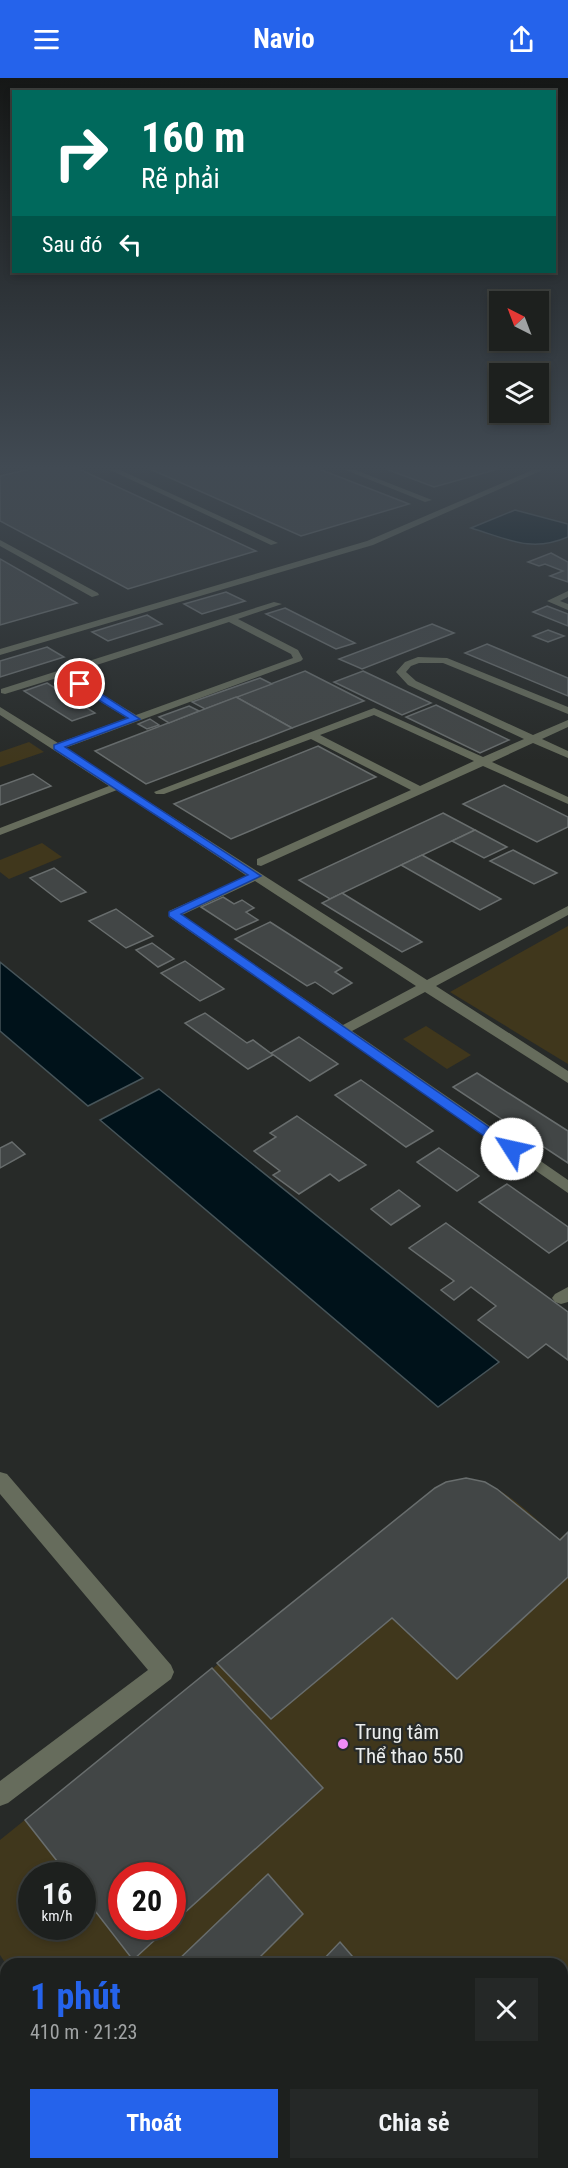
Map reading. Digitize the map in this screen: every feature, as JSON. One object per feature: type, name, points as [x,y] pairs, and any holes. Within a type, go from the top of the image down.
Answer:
[{"type":"lane","points":[[43,567],[95,595]]},
{"type":"lane","points":[[0,652],[290,567]]},
{"type":"lane","points":[[568,594],[552,601],[568,607]]},
{"type":"lane","points":[[5,691],[277,604]]},
{"type":"lane","points":[[57,747],[298,659],[295,652],[230,619]]},
{"type":"lane","points":[[568,711],[444,660],[418,660],[402,670],[404,677],[412,683],[568,755]]},
{"type":"lane","points":[[61,673],[136,719]]},
{"type":"lane","points":[[0,710],[568,1078]]},
{"type":"lane","points":[[160,792],[374,711],[568,801]]},
{"type":"lane","points":[[261,861],[568,723]]},
{"type":"lane","points":[[312,735],[419,790]]},
{"type":"lane","points":[[0,832],[118,786]]},
{"type":"lane","points":[[256,876],[173,914],[568,1188]]},
{"type":"lane","points":[[342,1032],[568,910]]},
{"type":"lane","points":[[0,1480],[163,1672],[0,1795]]},
{"type":"shaded area","points":[[29,742],[44,752],[0,767],[0,752]]},
{"type":"shaded area","points":[[42,843],[62,857],[9,879],[0,872],[0,860]]},
{"type":"shaded area","points":[[568,926],[568,1064],[450,992]]},
{"type":"shaded area","points":[[0,962],[143,1078],[88,1106],[0,1031]]},
{"type":"shaded area","points":[[426,1026],[471,1055],[447,1069],[403,1039]]},
{"type":"shaded area","points":[[159,1089],[499,1362],[438,1407],[100,1120]]},
{"type":"shaded area","name":"Trung tâm Thể thao 550","points":[[466,1478],[492,1486],[516,1502],[559,1539],[568,1532],[568,1958],[2,1958],[0,1955],[0,1840],[446,1482]]},
{"type":"building","points":[[0,567],[13,567],[77,603],[0,625]]},
{"type":"building","points":[[86,567],[204,567],[128,589]]},
{"type":"building","points":[[552,567],[568,567],[568,582],[550,576],[563,571]]},
{"type":"building","points":[[226,592],[245,601],[202,614],[184,604]]},
{"type":"building","points":[[547,606],[568,614],[568,626],[533,612]]},
{"type":"building","points":[[285,608],[355,643],[336,649],[266,614]]},
{"type":"building","points":[[147,615],[162,624],[108,641],[92,632]]},
{"type":"building","points":[[432,624],[454,633],[362,669],[339,659]]},
{"type":"building","points":[[548,630],[564,636],[548,642],[533,636]]},
{"type":"building","points":[[487,644],[568,678],[568,696],[465,653]]},
{"type":"building","points":[[47,647],[64,657],[0,677],[0,661]]},
{"type":"building","points":[[305,671],[364,701],[292,728],[236,697]]},
{"type":"building","points":[[363,671],[431,703],[402,715],[334,682]]},
{"type":"building","points":[[260,678],[272,684],[205,709],[192,702]]},
{"type":"building","points":[[47,683],[95,713],[72,721],[24,691]]},
{"type":"building","points":[[236,697],[292,728],[146,784],[95,751]]},
{"type":"building","points":[[436,705],[509,740],[480,753],[406,717]]},
{"type":"building","points":[[189,706],[199,711],[169,723],[159,717]]},
{"type":"building","points":[[150,719],[159,725],[147,729],[138,724]]},
{"type":"building","points":[[318,746],[376,777],[231,839],[174,804]]},
{"type":"building","points":[[33,774],[51,786],[0,805],[0,786]]},
{"type":"building","points":[[504,785],[568,817],[568,827],[537,842],[463,804]]},
{"type":"building","points":[[443,813],[475,830],[330,899],[299,880]]},
{"type":"building","points":[[475,830],[507,847],[484,858],[452,841]]},
{"type":"building","points":[[513,850],[557,873],[534,884],[490,861]]},
{"type":"building","points":[[422,855],[501,899],[480,910],[401,865]]},
{"type":"building","points":[[54,868],[86,892],[61,902],[30,878]]},
{"type":"building","points":[[342,893],[422,942],[402,952],[322,903]]},
{"type":"building","points":[[223,897],[234,904],[242,900],[254,908],[246,912],[258,920],[236,930],[201,907]]},
{"type":"building","points":[[116,909],[153,936],[126,948],[89,921]]},
{"type":"building","points":[[270,922],[342,968],[335,972],[352,983],[333,994],[315,982],[307,986],[235,939]]},
{"type":"building","points":[[152,943],[174,959],[158,967],[136,950]]},
{"type":"building","points":[[185,961],[224,989],[200,1001],[161,973]]},
{"type":"building","points":[[205,1013],[247,1043],[253,1040],[273,1055],[248,1069],[185,1023]]},
{"type":"building","points":[[299,1037],[338,1064],[310,1081],[271,1053]]},
{"type":"building","points":[[477,1073],[568,1131],[568,1163],[453,1087]]},
{"type":"building","points":[[361,1080],[433,1131],[406,1147],[335,1095]]},
{"type":"building","points":[[297,1116],[366,1165],[339,1181],[330,1174],[299,1194],[273,1175],[280,1171],[254,1151],[276,1137],[270,1133]]},
{"type":"building","points":[[12,1142],[25,1154],[0,1168],[0,1148]]},
{"type":"building","points":[[439,1148],[479,1176],[457,1191],[417,1162]]},
{"type":"building","points":[[507,1184],[568,1227],[568,1240],[549,1253],[479,1202]]},
{"type":"building","points":[[399,1190],[420,1206],[391,1225],[371,1209]]},
{"type":"building","points":[[446,1223],[568,1312],[568,1360],[546,1344],[528,1358],[478,1320],[496,1306],[471,1287],[454,1300],[441,1290],[454,1281],[409,1248]]},
{"type":"building","points":[[466,1478],[485,1482],[497,1489],[560,1540],[568,1532],[568,1577],[457,1679],[392,1618],[271,1719],[217,1663],[435,1488],[446,1482]]},
{"type":"building","points":[[212,1668],[323,1788],[186,1911],[186,1862],[108,1862],[108,1928],[96,1912],[96,1862],[58,1862],[25,1820]]},
{"type":"building","points":[[268,1874],[303,1914],[259,1958],[180,1958]]},
{"type":"building","points":[[118,1940],[155,1940],[135,1958],[131,1958]]},
{"type":"building","points":[[340,1942],[354,1958],[325,1958]]},
{"type":"place","name":"Trung tâm Thể thao 550","points":[[343,1744]]},
{"type":"route","points":[[80,684],[136,719],[57,747],[256,876],[173,914],[512,1149]]}]
